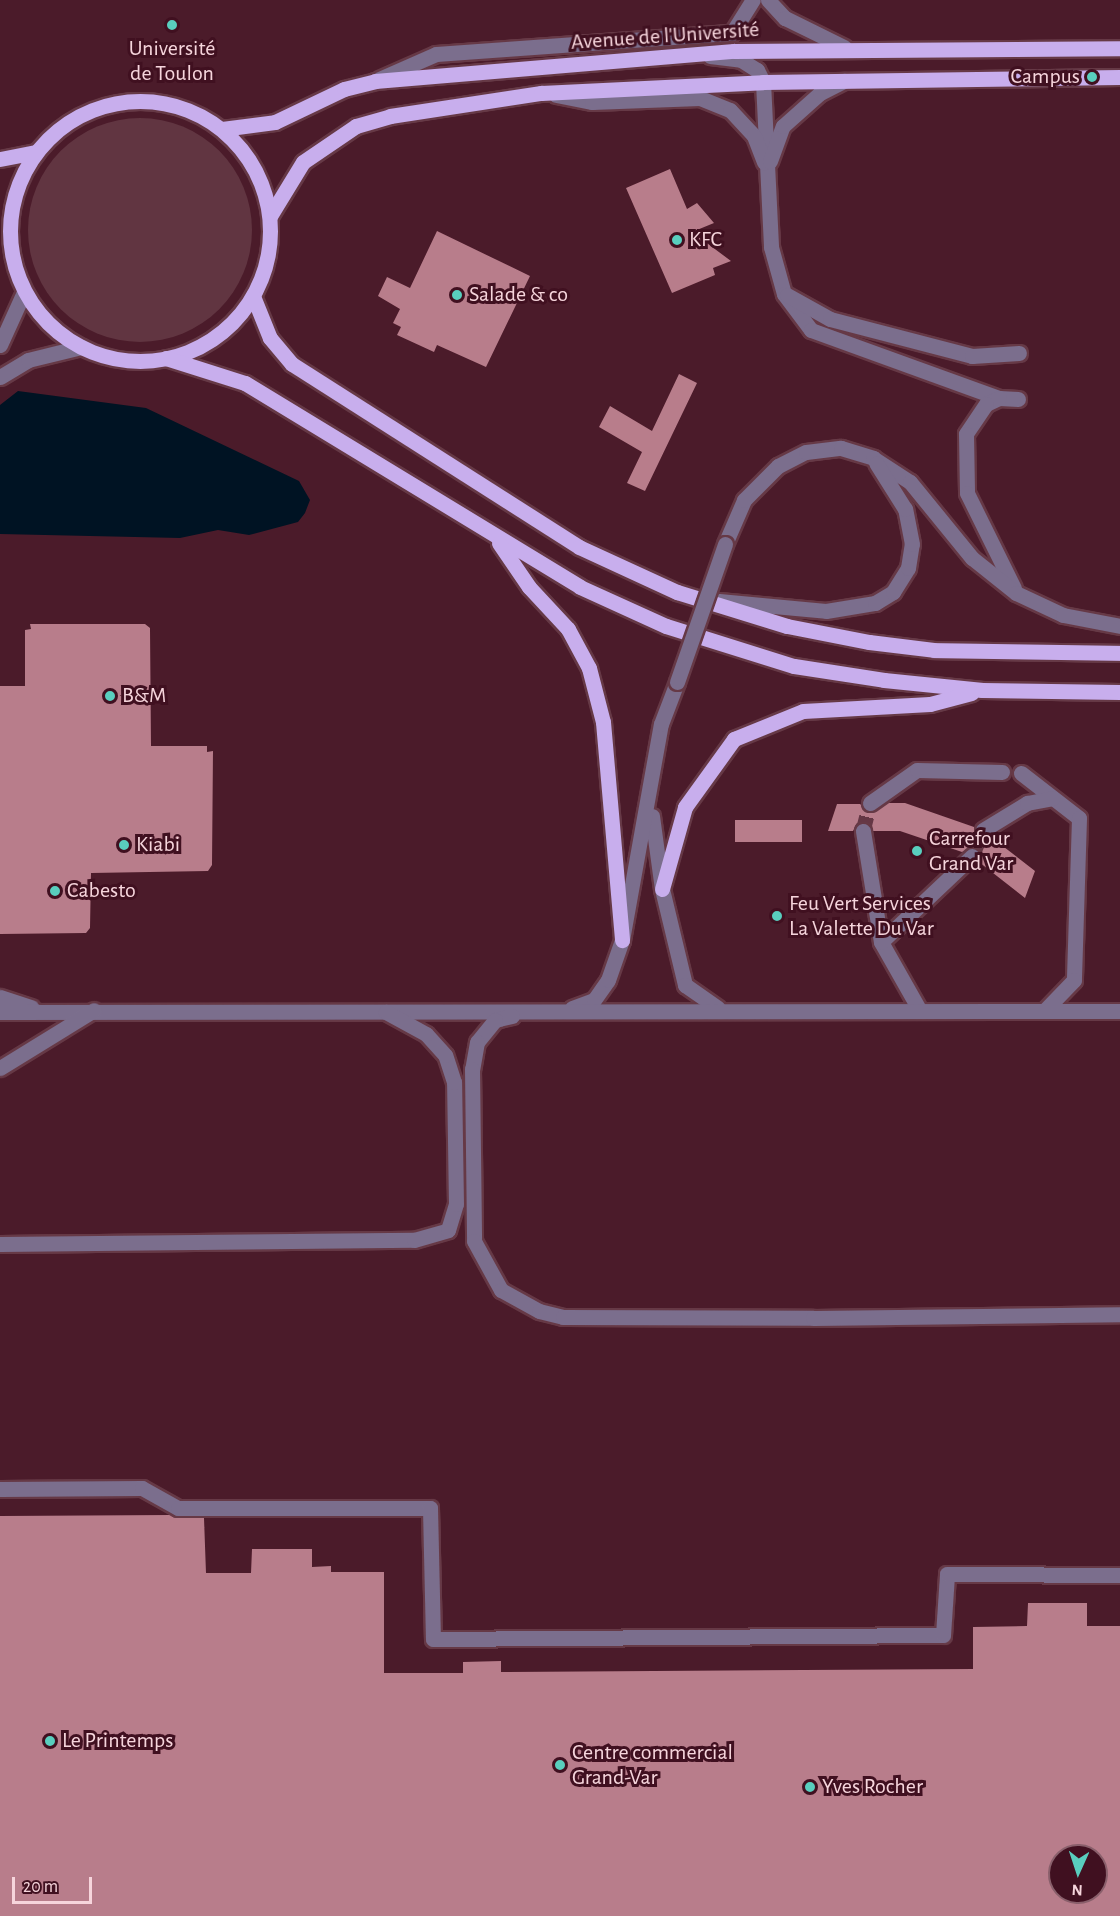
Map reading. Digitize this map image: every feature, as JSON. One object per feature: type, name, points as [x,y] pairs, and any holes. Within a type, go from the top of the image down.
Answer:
[{"type":"main road","name":"Avenue de l'Université","points":[[222,129],[274,122],[344,89],[375,81],[698,54],[844,47],[1120,48]]},
{"type":"main road","points":[[270,216],[303,162],[356,126],[390,116],[541,93],[763,82],[1120,77]]},
{"type":"main road","points":[[166,358],[217,336],[253,296],[270,244],[270,216],[262,183],[245,154],[222,129],[181,108],[159,101],[124,101],[90,110],[70,121],[35,152],[14,193],[4,235],[24,292],[58,333],[81,347],[108,357],[166,358],[245,382],[496,538],[580,587],[729,648],[884,680],[982,690],[1120,692]]},
{"type":"main road","points":[[0,159],[35,152]]},
{"type":"main road","points":[[253,296],[270,338],[292,364],[579,547],[696,598],[787,626],[869,642],[934,650],[1120,653]]},
{"type":"main road","points":[[496,538],[529,587],[568,629],[589,668],[603,723],[622,940]]},
{"type":"main road","points":[[662,889],[685,807],[734,740],[803,711],[930,704],[982,690]]},
{"type":"street","points":[[375,81],[436,54],[732,33],[753,0]]},
{"type":"street","points":[[768,0],[785,18],[844,47]]},
{"type":"street","points":[[698,54],[741,60],[757,70],[763,82],[771,247],[784,294],[811,330],[999,398],[1018,399]]},
{"type":"street","points":[[767,170],[783,126],[820,93],[844,81]]},
{"type":"street","points":[[541,93],[592,102],[700,98],[730,111],[754,135],[767,170]]},
{"type":"street","points":[[0,345],[24,292]]},
{"type":"street","points":[[784,294],[830,319],[972,356],[1019,353]]},
{"type":"street","points":[[0,377],[28,360],[81,347]]},
{"type":"street","points":[[999,398],[986,404],[966,434],[967,494],[1016,593]]},
{"type":"street","points":[[564,1012],[594,1000],[608,980],[622,940],[650,800],[661,724],[725,544],[744,500],[778,466],[806,452],[841,448],[873,458],[910,482],[972,558],[1016,593],[1063,615],[1120,626]]},
{"type":"street","points":[[696,598],[826,611],[875,603],[893,592],[908,568],[912,544],[905,509],[873,458]]},
{"type":"street","points":[[870,803],[917,770],[1002,772]]},
{"type":"street","points":[[1021,774],[1079,818],[1074,980],[1045,1010]]},
{"type":"street","points":[[982,830],[1027,803],[1053,798]]},
{"type":"street","points":[[650,800],[662,889],[685,985],[718,1008]]},
{"type":"street","points":[[863,831],[881,942],[920,1011]]},
{"type":"street","points":[[881,942],[972,856]]},
{"type":"street","points":[[0,997],[43,1011]]},
{"type":"street","points":[[0,1012],[94,1010],[564,1012],[718,1008],[1120,1011]]},
{"type":"street","points":[[0,1068],[94,1010]]},
{"type":"street","points":[[0,1244],[414,1240],[447,1230],[456,1204],[454,1082],[445,1055],[426,1034],[382,1011]]},
{"type":"street","points":[[532,1011],[495,1020],[477,1042],[472,1069],[474,1240],[501,1290],[539,1311],[563,1317],[803,1318],[1120,1314]]},
{"type":"street","points":[[0,1489],[142,1488],[178,1508],[430,1508],[434,1639],[943,1635],[947,1574],[1120,1575]]},
{"type":"shaded area","points":[[129,118],[151,118],[183,126],[193,131],[211,143],[227,159],[244,187],[250,208],[252,230],[250,252],[244,273],[227,301],[211,317],[183,334],[151,342],[129,342],[97,334],[87,329],[69,317],[53,301],[36,273],[28,241],[28,219],[36,187],[41,177],[53,159],[69,143],[97,126]]},
{"type":"water","points":[[18,391],[146,408],[299,481],[310,500],[305,513],[298,522],[249,535],[218,530],[180,538],[0,534],[0,405]]},
{"type":"building","name":"KFC","points":[[670,169],[687,209],[697,203],[714,223],[692,232],[731,261],[713,268],[715,275],[672,293],[626,188]]},
{"type":"building","name":"Salade & co","points":[[437,231],[530,276],[486,367],[437,345],[434,352],[397,335],[401,327],[393,323],[400,309],[378,296],[387,277],[410,288]]},
{"type":"building","points":[[679,374],[697,383],[645,491],[627,483],[642,452],[599,427],[610,406],[652,431]]},
{"type":"building","points":[[30,624],[145,624],[150,628],[151,746],[207,746],[207,752],[213,751],[212,865],[208,871],[91,873],[90,928],[86,933],[0,934],[0,686],[25,686],[25,630],[31,629]]},
{"type":"building","points":[[887,803],[905,803],[974,827],[979,839],[991,837],[1035,871],[1025,898],[979,862],[981,853],[975,847],[962,852],[900,831],[873,831],[866,822],[857,823],[853,831],[828,831],[837,804],[860,804],[870,813]]},
{"type":"building","points":[[735,820],[802,820],[802,842],[735,842]]},
{"type":"building","name":"Centre commercial Grand-Var","points":[[171,1515],[204,1518],[206,1573],[251,1573],[252,1549],[312,1549],[312,1567],[331,1566],[331,1572],[384,1572],[384,1673],[463,1673],[463,1662],[501,1661],[501,1672],[973,1669],[973,1627],[1027,1626],[1028,1603],[1087,1603],[1087,1626],[1120,1626],[1120,1916],[0,1916],[0,1516]]},
{"type":"tunnel","points":[[863,831],[870,803]]},
{"type":"tunnel","points":[[972,856],[983,830]]},
{"type":"place","name":"Université de Toulon","points":[[172,25]]},
{"type":"place","name":"Campus","points":[[1092,77]]},
{"type":"place","name":"KFC","points":[[677,240]]},
{"type":"place","name":"Salade & co","points":[[457,295]]},
{"type":"place","name":"B&M","points":[[110,696]]},
{"type":"place","name":"Kiabi","points":[[124,845]]},
{"type":"place","name":"Carrefour Grand Var","points":[[917,851]]},
{"type":"place","name":"Cabesto","points":[[55,891]]},
{"type":"place","name":"Feu Vert Services La Valette Du Var","points":[[777,916]]},
{"type":"place","name":"Le Printemps","points":[[50,1741]]},
{"type":"place","name":"Centre commercial Grand-Var","points":[[560,1765]]},
{"type":"place","name":"Yves Rocher","points":[[810,1787]]}]
